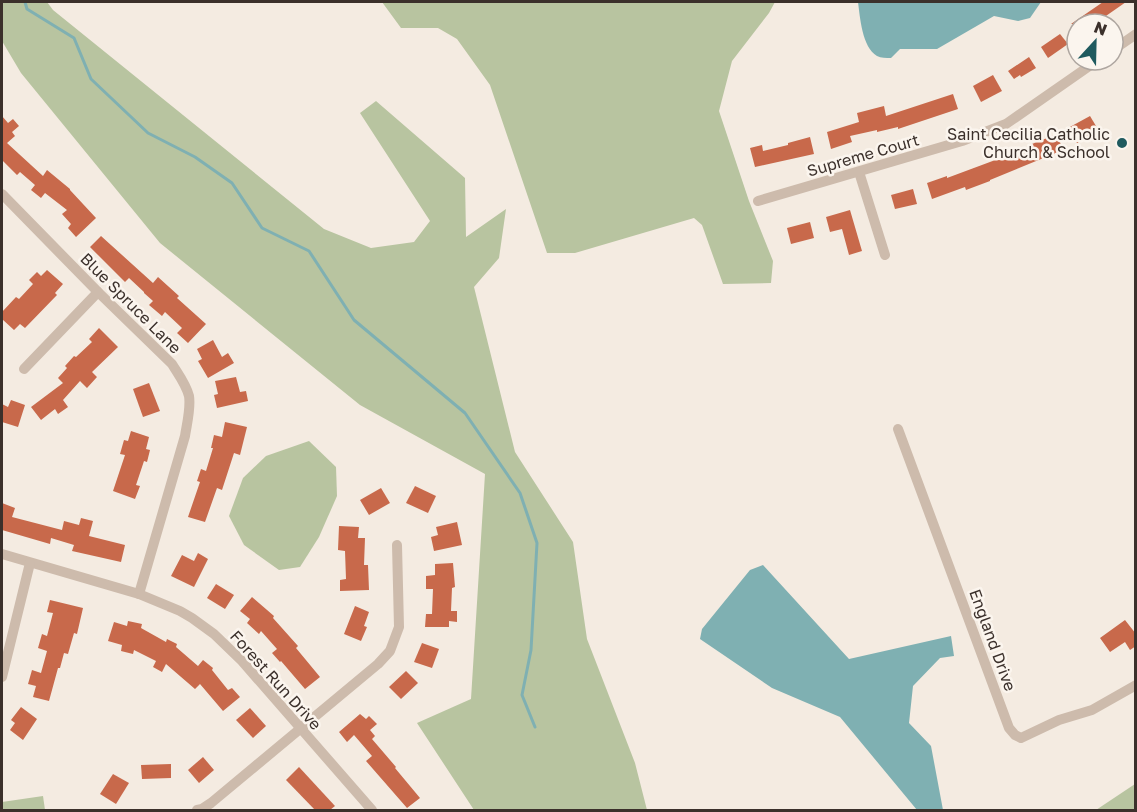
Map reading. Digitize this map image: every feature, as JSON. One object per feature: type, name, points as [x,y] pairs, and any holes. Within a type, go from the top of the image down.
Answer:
[{"type":"street","name":"Supreme Court","points":[[758,201],[962,141],[1006,124],[1081,72]]},
{"type":"street","points":[[859,172],[885,255]]},
{"type":"street","name":"Blue Spruce Lane","points":[[2,194],[172,364],[189,396],[185,436],[139,594]]},
{"type":"street","points":[[24,369],[98,292]]},
{"type":"street","name":"England Drive","points":[[898,429],[971,622],[995,693],[1009,728],[1015,735],[1021,738],[1059,720],[1092,710],[1136,685]]},
{"type":"street","points":[[197,810],[212,803],[378,664],[390,651],[399,627],[397,545]]},
{"type":"street","name":"Forest Run Drive","points":[[2,554],[139,594],[180,611],[214,634],[242,661],[372,810]]},
{"type":"street","points":[[2,677],[30,563]]},
{"type":"green space","points":[[2,2],[47,2],[53,10],[324,229],[371,248],[414,242],[430,221],[360,113],[376,101],[465,178],[466,237],[506,209],[499,258],[474,287],[515,452],[573,542],[587,639],[635,763],[647,810],[474,810],[417,723],[471,699],[485,474],[360,405],[160,243],[21,73],[2,41]]},
{"type":"green space","points":[[382,2],[775,2],[732,61],[719,111],[749,201],[773,261],[771,283],[723,284],[702,225],[694,218],[575,253],[547,253],[490,85],[457,39],[438,28],[401,28]]},
{"type":"green space","points":[[309,441],[336,467],[337,496],[319,537],[300,567],[279,570],[244,545],[229,516],[243,478],[266,456]]},
{"type":"green space","points":[[1135,784],[1135,810],[1096,810]]},
{"type":"green space","points":[[43,796],[45,810],[2,810],[2,802]]},
{"type":"water","points":[[858,2],[1041,2],[1030,18],[1018,21],[994,16],[937,49],[900,49],[891,58],[882,58],[872,52],[865,39]]},
{"type":"water","points":[[763,565],[849,659],[951,636],[954,656],[940,658],[913,686],[909,723],[931,746],[943,810],[917,810],[840,717],[772,688],[700,639],[702,629],[750,570]]},
{"type":"building","points":[[1103,2],[1126,2],[1112,12],[1088,12]]},
{"type":"building","points":[[1060,34],[1065,40],[1065,46],[1048,58],[1041,47]]},
{"type":"building","points":[[1029,57],[1036,68],[1014,79],[1008,71]]},
{"type":"building","points":[[993,75],[1002,91],[981,102],[973,86]]},
{"type":"building","points":[[953,94],[958,109],[898,129],[898,127],[877,132],[877,130],[850,136],[852,142],[831,149],[827,132],[859,122],[857,113],[884,106],[886,116]]},
{"type":"building","points":[[2,116],[8,123],[13,119],[19,126],[12,132],[15,136],[7,143],[43,176],[47,170],[70,189],[96,218],[76,237],[68,228],[71,224],[62,214],[67,210],[45,193],[41,198],[31,190],[35,185],[20,172],[17,175],[2,160]]},
{"type":"building","points":[[1090,116],[1099,131],[1077,143],[1068,128]]},
{"type":"building","points":[[1057,134],[1063,150],[966,190],[965,187],[932,199],[927,183],[998,159]]},
{"type":"building","points":[[810,137],[814,154],[755,167],[750,148],[762,145],[763,151]]},
{"type":"building","points":[[913,189],[917,204],[895,209],[891,195]]},
{"type":"building","points":[[850,210],[862,251],[849,255],[842,229],[830,232],[826,217]]},
{"type":"building","points":[[810,222],[814,238],[791,244],[787,228]]},
{"type":"building","points":[[101,236],[153,283],[158,277],[206,324],[188,343],[177,333],[182,328],[165,312],[162,316],[149,305],[153,301],[144,292],[129,278],[125,282],[90,247]]},
{"type":"building","points":[[47,270],[63,284],[55,293],[57,295],[25,328],[20,324],[14,330],[2,319],[2,312],[33,284],[29,280],[37,272],[41,276]]},
{"type":"building","points":[[99,328],[118,347],[92,372],[97,377],[87,388],[80,381],[63,400],[68,407],[58,414],[55,409],[41,420],[31,407],[63,383],[58,378],[67,368],[65,366],[92,342],[89,339]]},
{"type":"building","points":[[213,340],[222,357],[228,353],[234,363],[208,378],[198,361],[202,359],[197,349]]},
{"type":"building","points":[[236,377],[240,392],[246,391],[248,401],[217,408],[214,395],[218,394],[215,381]]},
{"type":"building","points":[[149,383],[160,411],[143,417],[133,389]]},
{"type":"building","points":[[11,400],[25,405],[18,427],[2,422],[2,404],[8,407]]},
{"type":"building","points":[[225,422],[247,427],[240,455],[234,453],[222,490],[217,488],[205,522],[188,517],[200,482],[197,481],[201,469],[206,471],[213,448],[211,448],[214,435],[222,437]]},
{"type":"building","points":[[131,431],[149,437],[146,449],[150,450],[136,485],[140,486],[135,499],[113,491],[125,455],[120,454],[124,440],[128,441]]},
{"type":"building","points":[[415,486],[436,496],[428,513],[406,503]]},
{"type":"building","points":[[381,488],[390,503],[369,515],[360,500]]},
{"type":"building","points":[[2,503],[15,508],[12,517],[62,530],[64,521],[79,525],[81,518],[93,521],[89,536],[125,545],[121,562],[72,551],[74,545],[51,538],[50,544],[2,530]]},
{"type":"building","points":[[457,522],[462,545],[434,551],[431,537],[438,535],[436,527]]},
{"type":"building","points":[[339,526],[359,527],[358,538],[365,538],[364,565],[368,565],[369,590],[340,591],[340,580],[346,579],[345,551],[338,550]]},
{"type":"building","points":[[198,553],[208,559],[194,587],[171,576],[182,555],[194,561]]},
{"type":"building","points":[[453,563],[455,587],[452,588],[451,611],[457,611],[457,622],[449,621],[449,627],[425,627],[426,614],[432,614],[433,589],[426,589],[426,576],[435,575],[435,564]]},
{"type":"building","points":[[216,584],[234,595],[225,609],[207,598]]},
{"type":"building","points":[[252,597],[274,616],[273,618],[298,646],[296,648],[320,677],[305,689],[272,653],[277,649],[261,631],[259,634],[247,623],[250,619],[240,611]]},
{"type":"building","points":[[50,600],[83,608],[77,634],[74,633],[68,654],[64,653],[49,701],[33,697],[36,686],[28,684],[32,670],[41,673],[47,651],[38,648],[42,634],[47,636],[53,613],[47,612]]},
{"type":"building","points":[[355,606],[369,612],[364,626],[367,627],[361,641],[344,634]]},
{"type":"building","points":[[1125,620],[1136,634],[1136,646],[1130,650],[1125,642],[1110,652],[1100,638]]},
{"type":"building","points":[[128,621],[142,624],[141,628],[166,642],[167,639],[177,644],[176,647],[198,666],[203,660],[213,668],[212,670],[228,690],[232,688],[240,697],[223,711],[200,684],[195,689],[166,664],[162,672],[153,667],[156,661],[134,650],[133,654],[121,651],[122,645],[108,641],[114,622],[127,626]]},
{"type":"building","points":[[422,643],[439,649],[432,668],[414,662]]},
{"type":"building","points":[[406,671],[418,683],[401,699],[389,687]]},
{"type":"building","points":[[21,707],[37,719],[23,740],[10,730],[15,723],[11,720]]},
{"type":"building","points":[[250,708],[266,726],[253,738],[236,720]]},
{"type":"building","points":[[360,714],[366,719],[369,716],[377,724],[370,730],[375,736],[372,739],[420,798],[407,808],[366,761],[372,756],[354,735],[347,742],[339,732]]},
{"type":"building","points":[[203,757],[214,770],[199,783],[188,770]]},
{"type":"building","points":[[171,764],[171,778],[142,779],[141,765]]},
{"type":"building","points":[[299,767],[335,806],[330,810],[315,810],[286,780]]},
{"type":"building","points":[[113,774],[129,783],[116,804],[100,794]]},
{"type":"waterway","points":[[25,2],[27,9],[74,38],[91,79],[148,133],[195,157],[232,183],[262,228],[309,251],[354,320],[465,413],[520,493],[537,543],[531,650],[522,695],[535,727]]},
{"type":"place","name":"Saint Cecilia Catholic Church & School","points":[[1122,143]]}]
